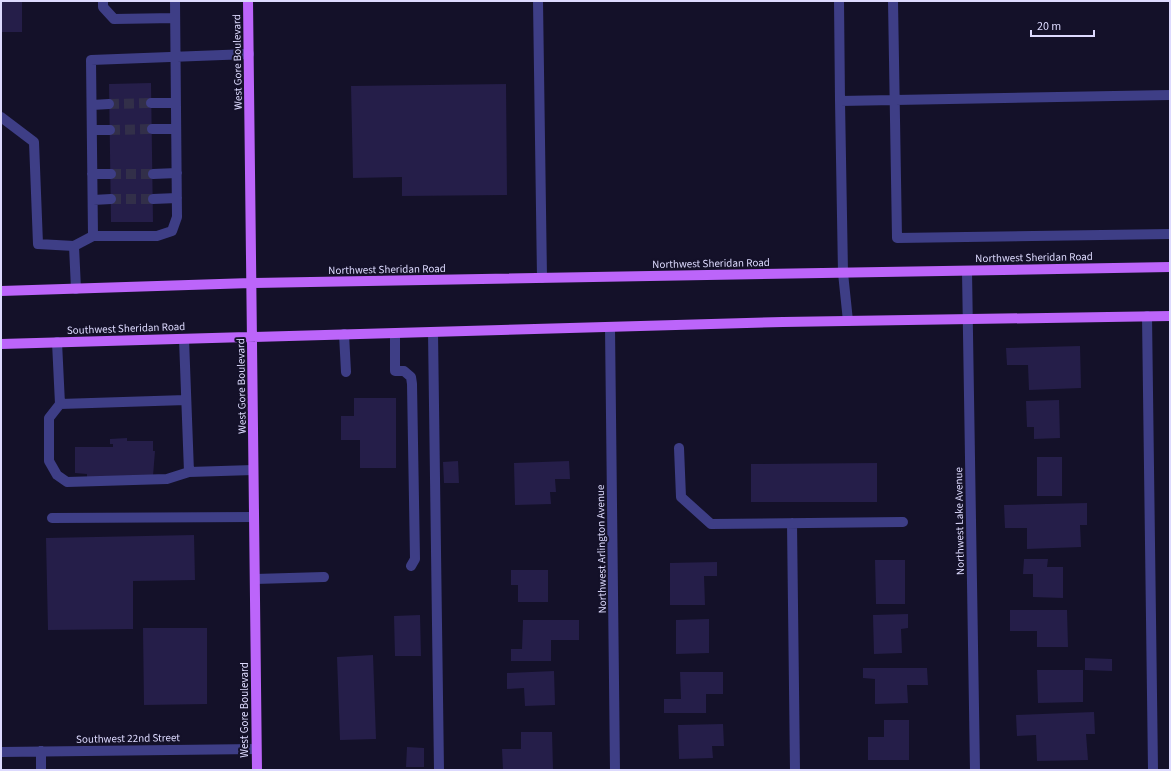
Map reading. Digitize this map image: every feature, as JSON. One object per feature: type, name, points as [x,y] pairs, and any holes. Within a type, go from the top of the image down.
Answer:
[{"type":"main road","name":"West Gore Boulevard","points":[[248,1],[256,770]]},
{"type":"main road","name":"Northwest Sheridan Road","points":[[252,283],[1170,267]]},
{"type":"main road","points":[[1,291],[252,283]]},
{"type":"main road","points":[[252,337],[848,320],[1170,316]]},
{"type":"main road","name":"Southwest Sheridan Road","points":[[1,344],[252,337]]},
{"type":"street","points":[[103,1],[103,7],[114,19],[175,18]]},
{"type":"street","points":[[1,118],[34,142],[38,244],[74,246],[93,236],[158,236],[172,231],[177,217],[175,1]]},
{"type":"street","points":[[538,1],[542,278]]},
{"type":"street","points":[[839,1],[843,273],[848,320]]},
{"type":"street","points":[[893,1],[897,238],[1170,234]]},
{"type":"street","points":[[93,236],[92,60],[248,54]]},
{"type":"street","points":[[840,101],[1170,95]]},
{"type":"street","points":[[151,103],[176,103]]},
{"type":"street","points":[[92,105],[109,104]]},
{"type":"street","points":[[152,129],[176,129]]},
{"type":"street","points":[[92,130],[110,130]]},
{"type":"street","points":[[153,174],[177,173]]},
{"type":"street","points":[[92,174],[110,174]]},
{"type":"street","points":[[153,199],[177,198]]},
{"type":"street","points":[[92,200],[111,199]]},
{"type":"street","points":[[74,246],[76,289]]},
{"type":"street","name":"Northwest Lake Avenue","points":[[968,271],[975,770]]},
{"type":"street","points":[[1147,316],[1153,770]]},
{"type":"street","name":"Northwest Arlington Avenue","points":[[610,327],[615,770]]},
{"type":"street","points":[[434,332],[439,770]]},
{"type":"street","points":[[344,334],[346,372]]},
{"type":"street","points":[[395,334],[394,371],[404,371],[411,377],[412,384],[415,560],[411,566]]},
{"type":"street","points":[[184,339],[189,472]]},
{"type":"street","points":[[57,342],[60,404],[49,418],[50,461],[57,475],[66,482],[167,479],[189,472],[253,470]]},
{"type":"street","points":[[60,404],[186,400]]},
{"type":"street","points":[[679,448],[681,497],[711,524],[903,522]]},
{"type":"street","points":[[52,518],[254,518]]},
{"type":"street","points":[[792,523],[795,770]]},
{"type":"street","points":[[255,579],[324,577]]},
{"type":"street","name":"Southwest 22nd Street","points":[[1,752],[256,749]]},
{"type":"street","points":[[41,751],[41,770]]},
{"type":"building","points":[[1,1],[22,1],[22,32],[1,32]]},
{"type":"building","points":[[151,83],[153,222],[111,222],[109,84]]},
{"type":"building","points":[[506,84],[507,195],[402,196],[402,177],[353,178],[351,86]]},
{"type":"building","points":[[1080,346],[1081,388],[1029,390],[1028,365],[1007,365],[1006,348]]},
{"type":"building","points":[[354,398],[396,398],[396,468],[360,468],[360,440],[341,440],[341,416],[354,416]]},
{"type":"building","points":[[1059,400],[1060,438],[1034,439],[1034,427],[1027,427],[1026,401]]},
{"type":"building","points":[[127,438],[127,441],[153,441],[153,451],[155,451],[153,476],[87,479],[87,474],[75,473],[75,447],[113,447],[113,444],[110,444],[110,439]]},
{"type":"building","points":[[1037,457],[1062,457],[1062,496],[1037,496]]},
{"type":"building","points":[[458,461],[459,483],[444,483],[443,462]]},
{"type":"building","points":[[569,461],[570,479],[555,479],[556,492],[550,492],[551,504],[515,505],[514,463]]},
{"type":"building","points":[[877,463],[877,502],[751,502],[751,464]]},
{"type":"building","points":[[1087,503],[1087,525],[1080,525],[1081,547],[1027,549],[1027,528],[1005,528],[1004,505]]},
{"type":"building","points":[[194,535],[195,580],[133,581],[133,629],[48,630],[46,538]]},
{"type":"building","points":[[1024,559],[1048,559],[1047,567],[1063,567],[1063,598],[1033,597],[1033,574],[1023,574]]},
{"type":"building","points":[[875,560],[905,560],[905,604],[876,604]]},
{"type":"building","points":[[717,562],[717,576],[704,576],[705,605],[670,605],[670,563]]},
{"type":"building","points":[[511,570],[548,570],[548,602],[518,602],[518,585],[511,585]]},
{"type":"building","points":[[1010,610],[1067,610],[1068,647],[1037,647],[1037,631],[1010,631]]},
{"type":"building","points":[[908,614],[908,628],[901,629],[902,653],[874,654],[873,615]]},
{"type":"building","points":[[420,615],[421,656],[395,656],[394,616]]},
{"type":"building","points":[[709,619],[709,653],[676,654],[676,620]]},
{"type":"building","points":[[523,620],[579,620],[579,640],[551,640],[551,661],[511,661],[511,649],[522,649]]},
{"type":"building","points":[[143,628],[207,628],[207,704],[144,705]]},
{"type":"building","points":[[373,655],[376,739],[340,740],[337,657]]},
{"type":"building","points":[[1085,658],[1112,659],[1112,671],[1085,670]]},
{"type":"building","points":[[863,668],[927,668],[928,685],[907,685],[908,703],[875,704],[875,679],[863,678]]},
{"type":"building","points":[[1037,670],[1083,670],[1083,702],[1038,703]]},
{"type":"building","points":[[554,671],[555,705],[525,706],[524,688],[507,689],[507,673]]},
{"type":"building","points":[[680,672],[723,672],[723,694],[706,694],[706,713],[664,713],[664,699],[681,699]]},
{"type":"building","points":[[1094,712],[1095,734],[1086,734],[1088,760],[1037,761],[1036,735],[1017,736],[1016,715]]},
{"type":"building","points":[[884,720],[909,720],[909,760],[868,760],[868,737],[884,737]]},
{"type":"building","points":[[723,724],[724,746],[712,746],[713,758],[679,759],[678,725]]},
{"type":"building","points":[[521,732],[552,732],[553,769],[503,770],[502,749],[521,749]]},
{"type":"building","points":[[407,747],[424,748],[424,767],[406,767]]},
{"type":"tunnel","points":[[109,104],[151,103]]},
{"type":"tunnel","points":[[110,130],[152,129]]},
{"type":"tunnel","points":[[111,174],[153,174]]},
{"type":"tunnel","points":[[111,199],[153,199]]}]
